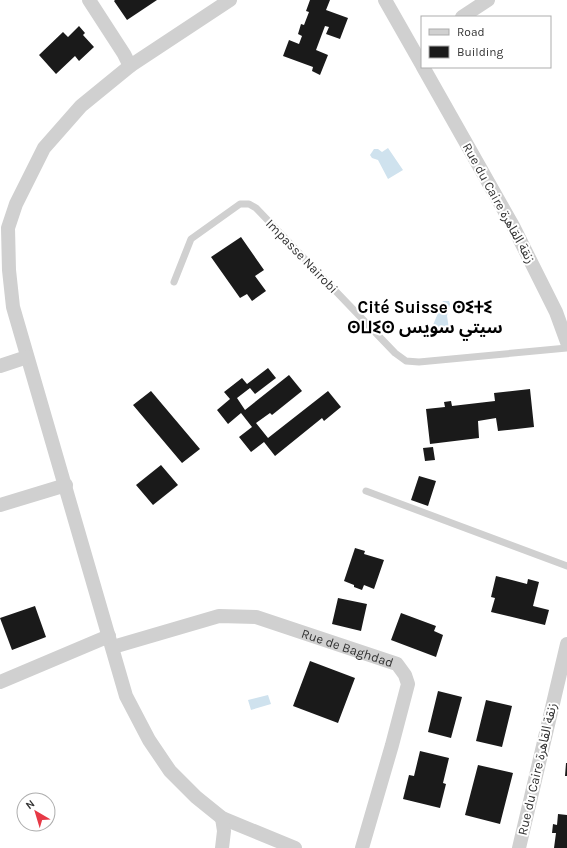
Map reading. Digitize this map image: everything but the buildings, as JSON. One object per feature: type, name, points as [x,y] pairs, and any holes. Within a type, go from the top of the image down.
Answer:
[{"type":"street","points":[[89,0],[124,54],[130,66]]},
{"type":"street","points":[[230,0],[130,66],[81,106],[44,148],[16,204],[8,228],[9,270],[13,307],[126,696],[149,740],[170,771],[196,797],[222,818],[295,848]]},
{"type":"street","name":"Rue du Caire زنقة القاهرة","points":[[385,0],[417,47],[421,62]]},
{"type":"street","points":[[464,16],[488,0]]},
{"type":"street","name":"Rue du Caire زنقة القاهرة","points":[[423,68],[512,226],[556,312],[567,342]]},
{"type":"street","points":[[0,366],[28,357]]},
{"type":"street","points":[[0,505],[66,486]]},
{"type":"street","name":"Rue de Baghdad","points":[[0,682],[111,642],[219,616],[235,615],[256,617],[397,664],[405,675],[408,684],[362,848]]},
{"type":"street","name":"Rue du Caire زنقة القاهرة","points":[[519,848],[537,765],[567,644]]},
{"type":"street","points":[[222,818],[224,831],[222,848]]},
{"type":"lane","name":"Impasse Nairobi","points":[[174,282],[191,239],[240,204],[249,204],[256,208],[395,353],[406,361],[420,362],[567,348]]},
{"type":"lane","points":[[366,491],[567,566]]},
{"type":"water","points":[[388,148],[403,170],[388,179],[378,160],[372,158],[370,155],[374,149],[378,149],[382,152]]},
{"type":"water","points":[[443,301],[449,301],[450,304],[447,316],[449,329],[447,333],[439,335],[435,333],[433,325]]},
{"type":"water","points":[[268,695],[271,704],[251,710],[248,700]]},
{"type":"district","name":"Cité Suisse ⵙⵉⵜⵉ ⵙⵡⵉⵙ سيتي سويس","points":[[425,317]]}]
